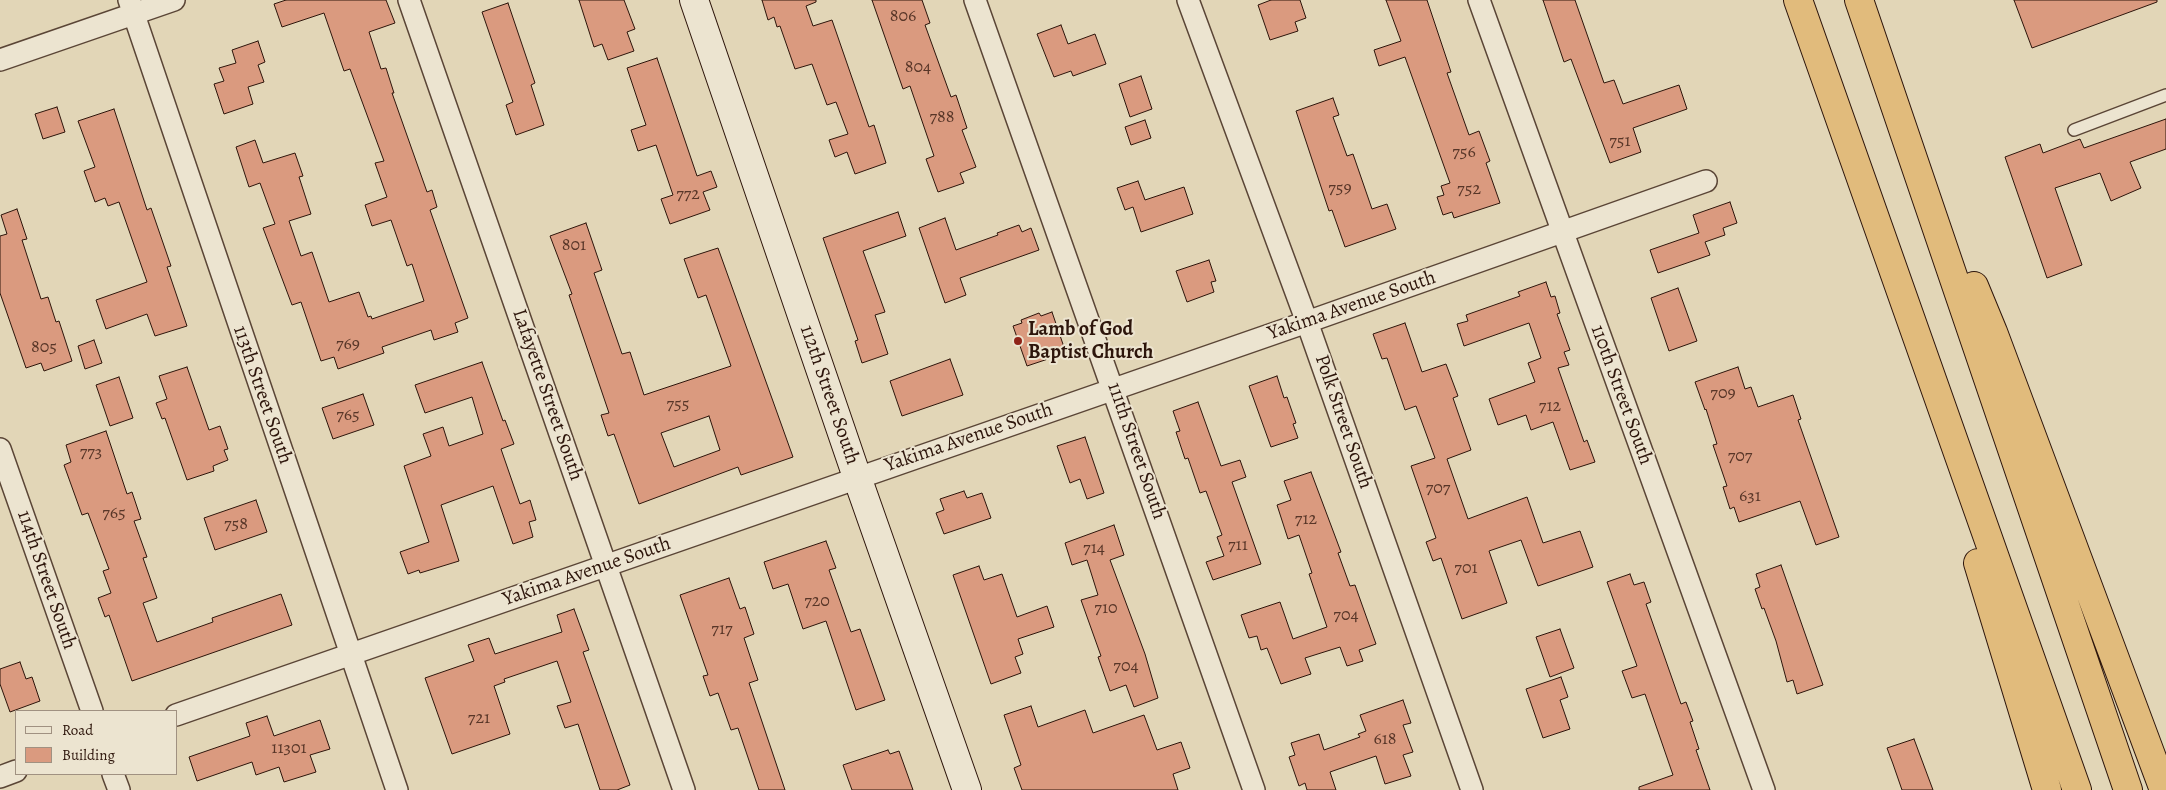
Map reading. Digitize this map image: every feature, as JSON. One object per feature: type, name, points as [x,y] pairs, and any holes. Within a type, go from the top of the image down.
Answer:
[{"type":"highway","points":[[1798,0],[2077,790]]},
{"type":"highway","points":[[1859,0],[2128,790]]},
{"type":"highway","points":[[1879,59],[1993,332],[2164,790]]},
{"type":"highway","points":[[1826,80],[2047,790]]},
{"type":"main road","name":"112th Street South","points":[[694,0],[857,478],[967,790]]},
{"type":"street","points":[[0,60],[131,7],[174,0]]},
{"type":"street","name":"Lafayette Street South","points":[[409,0],[684,790]]},
{"type":"street","name":"111th Street South","points":[[975,0],[1114,388],[1254,790]]},
{"type":"street","name":"Polk Street South","points":[[1188,0],[1308,322],[1472,790]]},
{"type":"street","name":"110th Street South","points":[[1479,0],[1764,790]]},
{"type":"street","name":"113th Street South","points":[[131,7],[397,790]]},
{"type":"street","name":"Yakima Avenue South","points":[[178,714],[1308,322],[1706,181]]},
{"type":"street","name":"114th Street South","points":[[0,449],[92,710]]},
{"type":"street","points":[[0,777],[15,771]]},
{"type":"street","points":[[113,775],[119,790]]},
{"type":"lane","points":[[2074,130],[2166,95]]},
{"type":"building","points":[[286,0],[386,0],[395,23],[369,32],[381,69],[386,68],[394,93],[392,93],[427,192],[432,190],[437,207],[430,210],[468,318],[455,323],[458,332],[434,340],[431,330],[382,347],[384,353],[338,369],[334,357],[321,361],[301,302],[292,305],[263,228],[275,224],[260,183],[249,187],[236,147],[255,140],[263,163],[295,153],[303,176],[299,177],[311,214],[289,221],[301,256],[312,252],[329,302],[359,292],[368,317],[371,316],[372,319],[424,301],[412,264],[407,266],[391,220],[372,226],[365,205],[387,197],[375,163],[384,161],[350,69],[344,71],[324,13],[282,27],[274,4]]},
{"type":"building","points":[[579,0],[624,0],[635,29],[627,32],[634,51],[608,60],[602,44],[594,47]]},
{"type":"building","points":[[762,0],[816,0],[816,2],[806,6],[813,26],[832,20],[869,127],[874,125],[886,163],[855,174],[847,152],[835,157],[829,140],[848,134],[836,102],[827,105],[812,64],[795,69],[780,26],[777,27],[774,17],[768,20]]},
{"type":"building","points":[[872,0],[922,0],[930,23],[925,25],[951,97],[956,95],[967,128],[962,130],[976,167],[960,173],[964,183],[938,192],[926,159],[934,156],[910,86],[903,89]]},
{"type":"building","points":[[1271,0],[1300,0],[1306,18],[1295,22],[1298,31],[1270,40],[1258,5]]},
{"type":"building","points":[[1386,0],[1427,0],[1451,72],[1447,73],[1469,135],[1479,131],[1490,161],[1486,163],[1500,203],[1454,218],[1452,212],[1443,215],[1437,197],[1444,195],[1441,186],[1450,183],[1405,57],[1379,66],[1374,50],[1401,41]]},
{"type":"building","points":[[1543,0],[1575,0],[1604,83],[1614,80],[1623,104],[1679,85],[1687,109],[1633,128],[1641,152],[1610,163],[1571,59],[1564,62]]},
{"type":"building","points":[[2014,0],[2157,0],[2157,2],[2032,48]]},
{"type":"building","points":[[508,3],[535,83],[531,85],[544,125],[516,135],[506,105],[513,102],[482,12]]},
{"type":"building","points":[[1061,25],[1068,44],[1095,34],[1106,64],[1073,76],[1071,71],[1054,77],[1037,34]]},
{"type":"building","points":[[258,41],[265,62],[258,65],[264,82],[248,87],[253,104],[224,114],[214,84],[224,81],[219,68],[236,63],[232,50]]},
{"type":"building","points":[[657,58],[697,176],[711,171],[717,187],[703,192],[710,210],[670,224],[661,199],[673,195],[656,145],[638,151],[631,130],[646,125],[627,68]]},
{"type":"building","points":[[1141,76],[1152,109],[1130,117],[1119,84]]},
{"type":"building","points":[[1333,98],[1339,115],[1333,117],[1347,156],[1353,154],[1372,209],[1387,204],[1396,229],[1345,247],[1332,210],[1329,211],[1296,111]]},
{"type":"building","points":[[57,107],[65,132],[43,139],[35,114]]},
{"type":"building","points":[[114,109],[147,210],[151,208],[171,266],[167,267],[187,326],[155,336],[147,314],[106,329],[96,300],[147,282],[119,202],[108,206],[105,198],[95,202],[84,171],[95,167],[78,121]]},
{"type":"building","points":[[2166,119],[2166,149],[2130,162],[2141,188],[2111,201],[2100,173],[2055,188],[2082,265],[2047,278],[2005,157],[2040,144],[2043,153],[2080,139],[2084,148]]},
{"type":"building","points":[[1145,120],[1151,138],[1131,145],[1125,127]]},
{"type":"building","points":[[1138,181],[1145,200],[1184,187],[1193,214],[1141,232],[1133,207],[1125,210],[1117,188]]},
{"type":"building","points":[[1730,202],[1737,223],[1723,228],[1725,235],[1705,242],[1710,255],[1658,273],[1650,250],[1699,233],[1693,215]]},
{"type":"building","points":[[17,209],[27,239],[22,240],[41,299],[48,297],[56,322],[59,321],[72,361],[44,371],[41,363],[26,368],[0,293],[0,236],[7,234],[1,215]]},
{"type":"building","points":[[898,212],[906,236],[863,251],[885,312],[875,315],[888,354],[862,363],[855,341],[858,340],[823,238]]},
{"type":"building","points":[[945,218],[956,250],[998,235],[997,233],[1019,225],[1022,232],[1031,228],[1039,250],[960,278],[966,295],[945,303],[919,228]]},
{"type":"building","points":[[586,223],[602,270],[594,273],[622,354],[630,352],[644,395],[731,366],[706,295],[698,298],[684,259],[718,248],[793,457],[741,475],[738,467],[639,504],[614,434],[608,436],[601,415],[609,413],[569,295],[572,294],[550,236]],"holes":[[[709,416],[720,450],[674,467],[661,433]]]},
{"type":"building","points":[[1209,260],[1216,281],[1211,282],[1214,292],[1187,302],[1176,271]]},
{"type":"building","points":[[1546,282],[1551,297],[1555,296],[1560,313],[1557,314],[1570,350],[1564,352],[1569,365],[1558,368],[1584,442],[1587,440],[1595,462],[1570,470],[1553,422],[1531,430],[1526,415],[1498,425],[1489,399],[1535,382],[1528,363],[1541,358],[1529,323],[1464,346],[1457,324],[1468,321],[1466,315],[1520,296],[1518,292]]},
{"type":"building","points":[[1678,288],[1697,341],[1669,351],[1651,298]]},
{"type":"building","points":[[1052,312],[1066,353],[1027,366],[1013,326],[1022,323],[1021,320],[1039,313],[1041,316]]},
{"type":"building","points":[[1405,323],[1422,372],[1446,364],[1458,396],[1453,398],[1471,450],[1447,459],[1468,519],[1527,497],[1543,543],[1580,531],[1593,567],[1538,586],[1521,540],[1489,551],[1507,603],[1462,619],[1441,558],[1433,561],[1426,542],[1436,538],[1411,466],[1435,458],[1416,406],[1405,410],[1387,358],[1382,359],[1373,334]]},
{"type":"building","points":[[94,340],[102,363],[85,369],[78,346]]},
{"type":"building","points":[[950,359],[963,395],[902,416],[890,381]]},
{"type":"building","points":[[482,362],[503,421],[505,420],[514,444],[501,449],[520,504],[530,500],[536,520],[529,522],[533,537],[513,544],[493,486],[441,505],[459,561],[420,573],[419,570],[408,574],[400,552],[429,542],[404,466],[431,456],[423,434],[443,427],[449,446],[483,434],[472,397],[425,413],[415,385]]},
{"type":"building","points":[[187,367],[209,430],[220,426],[228,449],[224,450],[228,460],[213,466],[214,471],[187,480],[165,418],[162,419],[156,403],[167,399],[159,376]]},
{"type":"building","points":[[1738,367],[1745,389],[1751,387],[1758,407],[1793,395],[1801,419],[1798,420],[1839,537],[1816,545],[1800,501],[1739,522],[1734,507],[1730,509],[1723,487],[1727,486],[1713,445],[1717,444],[1695,382]]},
{"type":"building","points":[[1277,376],[1284,398],[1287,397],[1296,423],[1293,424],[1298,438],[1271,447],[1249,386]]},
{"type":"building","points":[[119,377],[133,418],[110,426],[96,385]]},
{"type":"building","points":[[363,394],[374,425],[333,439],[322,408]]},
{"type":"building","points":[[1198,402],[1221,466],[1240,460],[1246,477],[1232,482],[1261,564],[1213,580],[1206,562],[1224,556],[1217,537],[1222,535],[1206,491],[1200,493],[1188,458],[1185,459],[1176,432],[1180,431],[1173,411]]},
{"type":"building","points":[[106,431],[127,494],[132,492],[141,519],[134,521],[147,557],[143,558],[157,598],[143,603],[157,642],[213,622],[212,618],[281,594],[292,625],[132,681],[109,615],[105,617],[98,598],[111,593],[103,571],[109,569],[88,513],[82,515],[64,465],[71,462],[66,445]]},
{"type":"building","points":[[1085,437],[1104,493],[1087,499],[1080,479],[1070,483],[1057,446]]},
{"type":"building","points":[[1311,472],[1341,552],[1338,553],[1350,586],[1355,585],[1376,644],[1359,650],[1363,661],[1347,666],[1340,647],[1305,658],[1311,674],[1281,684],[1267,648],[1261,650],[1257,636],[1249,638],[1241,615],[1280,602],[1293,639],[1327,627],[1309,574],[1312,573],[1299,535],[1288,539],[1277,505],[1291,500],[1284,481]]},
{"type":"building","points":[[964,491],[967,498],[982,493],[991,518],[944,534],[936,513],[944,510],[940,499]]},
{"type":"building","points":[[256,500],[267,532],[215,550],[204,518]]},
{"type":"building","points":[[1114,525],[1124,555],[1110,560],[1145,654],[1158,698],[1134,707],[1126,685],[1110,691],[1098,657],[1101,656],[1081,600],[1098,595],[1087,560],[1072,565],[1065,543]]},
{"type":"building","points":[[826,541],[836,568],[829,570],[851,632],[860,629],[885,700],[856,710],[826,621],[803,629],[788,584],[773,589],[764,562]]},
{"type":"building","points":[[1781,565],[1823,685],[1797,694],[1793,680],[1787,682],[1776,641],[1755,589],[1760,587],[1756,574]]},
{"type":"building","points":[[979,566],[984,580],[1002,574],[1017,617],[1047,606],[1054,627],[1018,639],[1023,654],[1015,657],[1021,673],[991,684],[953,575]]},
{"type":"building","points":[[1630,574],[1634,585],[1644,582],[1651,602],[1646,604],[1681,704],[1686,702],[1693,721],[1690,722],[1699,749],[1696,750],[1710,790],[1639,790],[1639,787],[1673,775],[1645,694],[1632,698],[1622,671],[1637,666],[1607,582]]},
{"type":"building","points":[[729,578],[740,609],[745,607],[754,634],[744,638],[758,680],[749,683],[785,790],[759,790],[738,728],[731,730],[718,693],[710,696],[703,676],[708,675],[680,595]]},
{"type":"building","points":[[574,609],[589,650],[583,652],[630,785],[617,790],[600,790],[578,724],[565,728],[557,706],[571,702],[557,661],[504,679],[505,682],[494,686],[510,734],[452,754],[425,678],[474,661],[468,645],[489,638],[495,654],[562,632],[557,615]]},
{"type":"building","points":[[1560,629],[1574,668],[1550,677],[1536,637]]},
{"type":"building","points":[[20,662],[26,679],[32,677],[40,701],[10,712],[0,684],[0,669]]},
{"type":"building","points":[[1561,677],[1568,697],[1560,700],[1570,729],[1543,738],[1526,689]]},
{"type":"building","points":[[1403,700],[1411,723],[1403,725],[1413,752],[1403,755],[1411,776],[1385,784],[1376,756],[1330,772],[1336,790],[1307,790],[1305,783],[1299,786],[1289,757],[1295,755],[1291,743],[1319,734],[1324,750],[1360,737],[1358,734],[1366,731],[1360,715]]},
{"type":"building","points":[[1031,706],[1038,727],[1085,710],[1093,733],[1144,715],[1157,750],[1181,742],[1190,768],[1173,774],[1178,790],[1022,790],[1014,768],[1021,765],[1004,715]]},
{"type":"building","points":[[267,716],[274,736],[320,720],[330,749],[310,755],[316,772],[284,782],[279,767],[256,775],[252,762],[197,781],[189,757],[250,736],[246,723]]},
{"type":"building","points":[[1914,739],[1933,790],[1902,790],[1887,748]]},
{"type":"building","points":[[888,750],[890,754],[899,751],[913,790],[852,790],[843,765]]},
{"type":"place","name":"Lamb of God Baptist Church","points":[[1018,341]]}]
